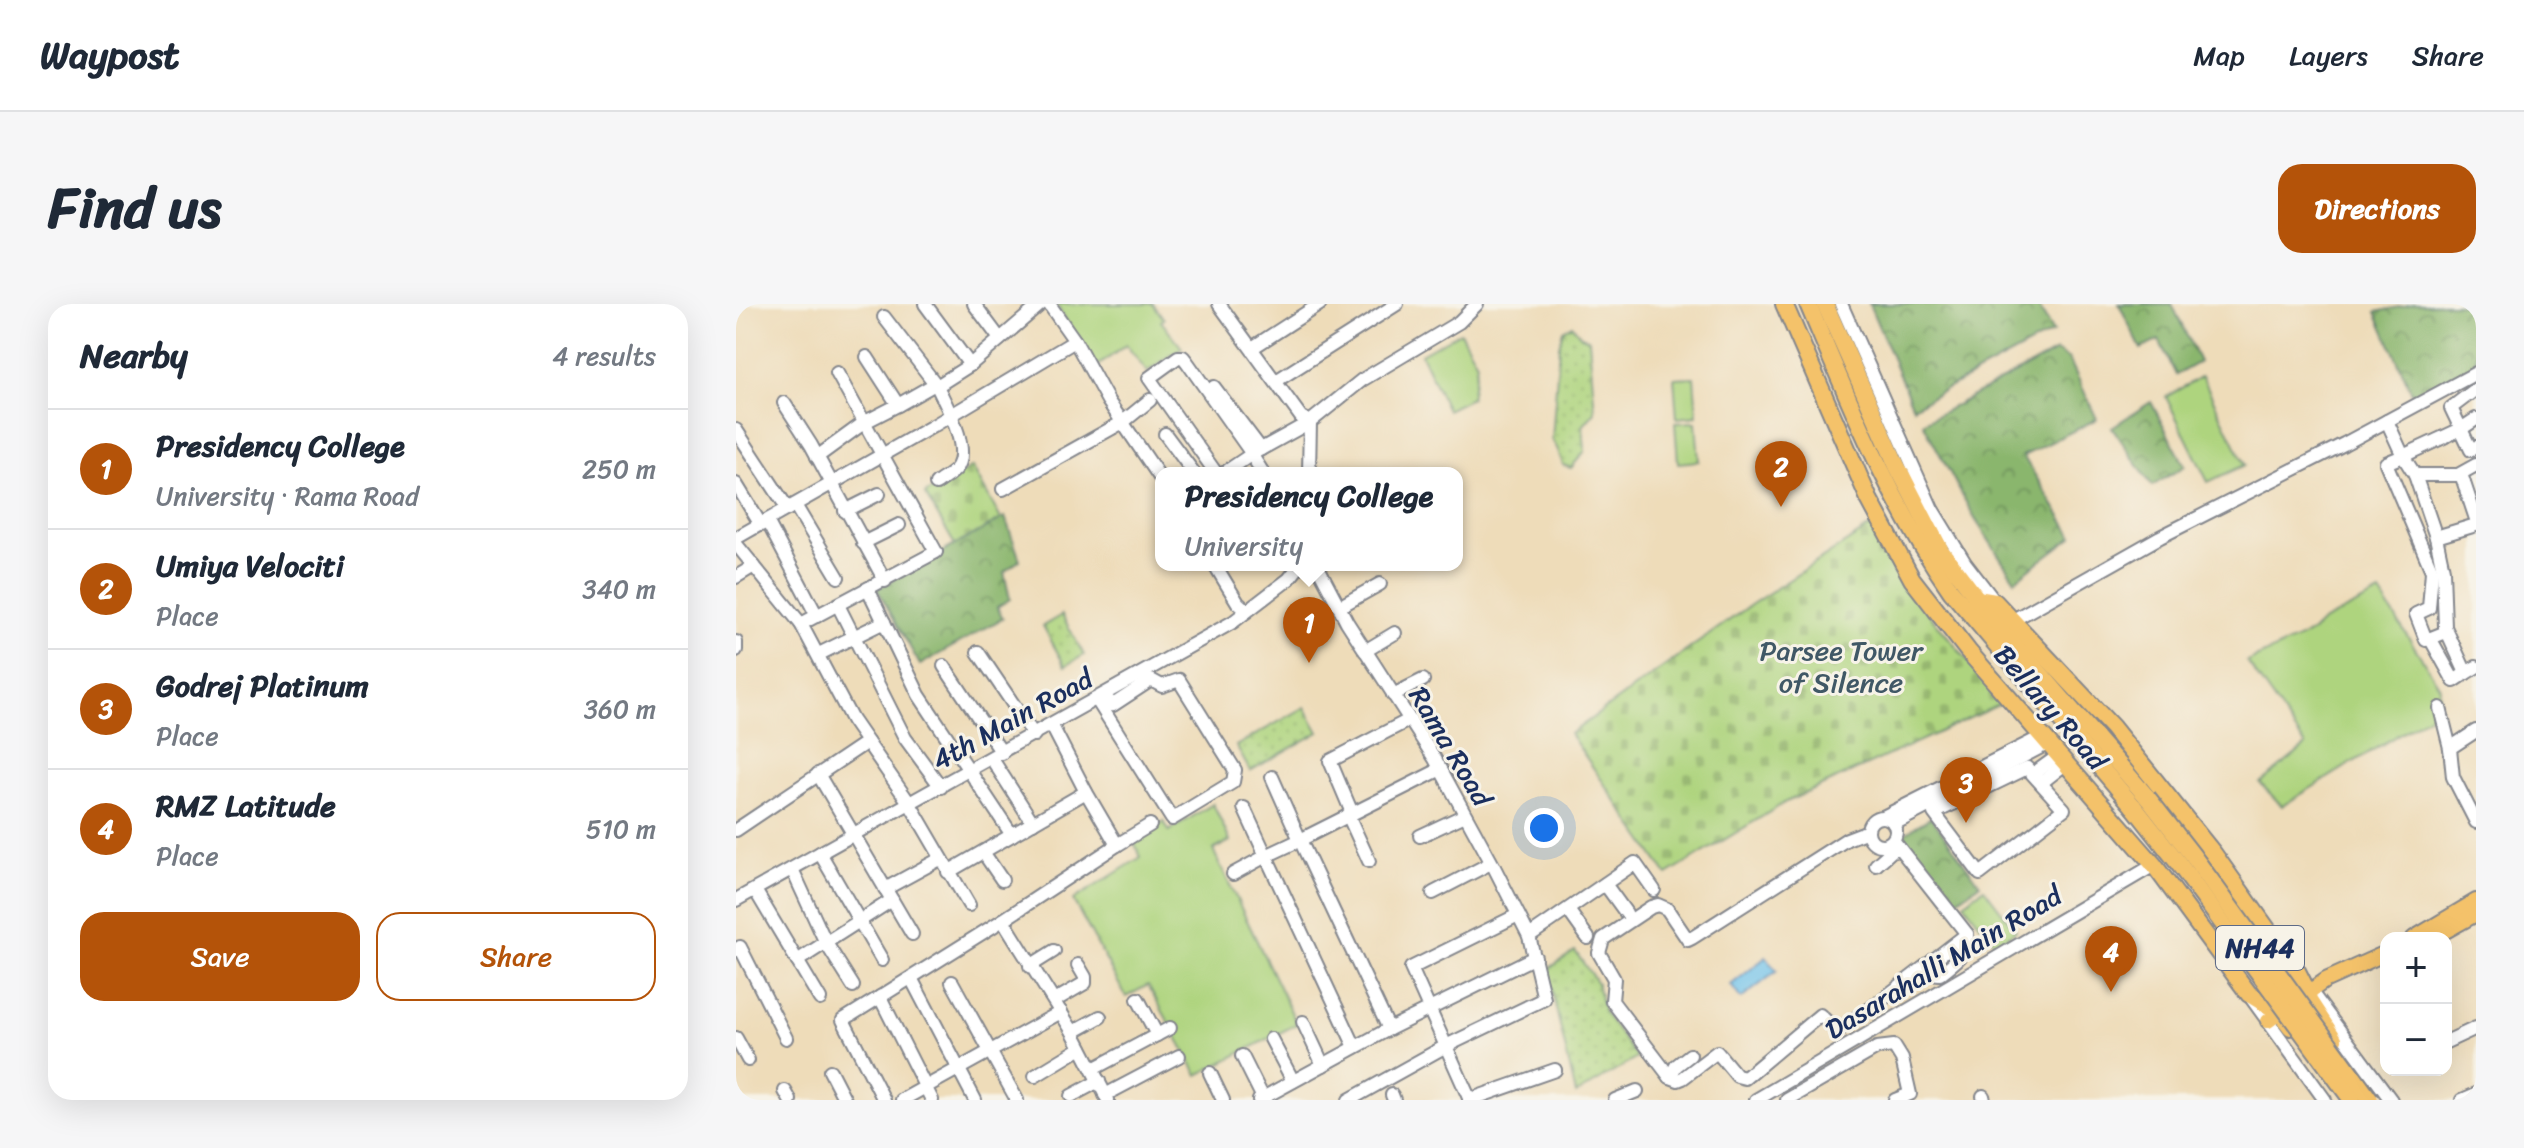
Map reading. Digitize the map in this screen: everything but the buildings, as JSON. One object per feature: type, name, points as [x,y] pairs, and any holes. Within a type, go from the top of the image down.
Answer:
[{"type":"highway","name":"Bellary Road","points":[[1784,304],[1869,499],[1912,579],[1960,641],[2157,870],[2249,994],[2274,1017],[2343,1100]]},
{"type":"highway","name":"Bellary Road","points":[[1808,304],[1882,476],[1929,560],[1960,603],[2140,802],[2193,856],[2373,1100]]},
{"type":"highway","name":"Bellary Road","points":[[1825,304],[1921,515],[1941,551],[1977,599],[2006,623],[2112,727],[2218,860],[2313,991],[2309,1001],[2373,1100]]},
{"type":"highway","points":[[1977,599],[1995,602],[2006,623]]},
{"type":"highway","name":"Bellary Road","points":[[2006,623],[2140,802],[2179,864],[2352,1100]]},
{"type":"highway","points":[[2157,870],[2191,890],[2205,889],[2217,877],[2218,860]]},
{"type":"main road","points":[[2424,932],[2476,901]]},
{"type":"main road","points":[[2444,932],[2476,914]]},
{"type":"main road","points":[[2274,1017],[2326,980],[2380,956]]},
{"type":"main road","points":[[2313,991],[2380,965]]},
{"type":"street","points":[[925,304],[970,365]]},
{"type":"street","points":[[974,304],[1000,339]]},
{"type":"street","points":[[817,457],[865,422],[970,365],[1041,304]]},
{"type":"street","points":[[1049,304],[1155,470]]},
{"type":"street","points":[[1252,348],[1320,304]]},
{"type":"street","points":[[1276,381],[1397,304]]},
{"type":"street","points":[[1233,467],[1310,422],[1362,380],[1459,322],[1477,304]]},
{"type":"street","points":[[1841,304],[1932,509],[1965,563],[1995,602]]},
{"type":"street","points":[[1225,306],[1301,417],[1310,422]]},
{"type":"street","points":[[884,317],[936,385],[962,448],[962,458],[956,469],[936,484]]},
{"type":"street","points":[[969,905],[910,804],[852,720],[801,624],[736,541],[1075,341]]},
{"type":"street","points":[[867,357],[898,405]]},
{"type":"street","points":[[1212,467],[1149,378],[1178,357],[1183,357],[1187,362],[1254,452]]},
{"type":"street","points":[[801,624],[936,552],[837,373]]},
{"type":"street","points":[[2006,623],[2160,537],[2476,373]]},
{"type":"street","points":[[1214,387],[1260,467]]},
{"type":"street","points":[[2451,408],[2476,389]]},
{"type":"street","points":[[2442,391],[2475,456],[2461,474]]},
{"type":"street","points":[[1003,489],[1123,422],[1150,400]]},
{"type":"street","points":[[784,403],[885,581]]},
{"type":"street","points":[[2446,632],[2426,640],[2416,614],[2429,608],[2432,571],[2386,463],[2476,419]]},
{"type":"street","points":[[2387,421],[2415,475],[2436,537],[2443,570],[2446,632],[2471,670],[2454,681],[2430,638]]},
{"type":"street","points":[[1309,467],[1310,422]]},
{"type":"street","points":[[736,430],[838,577]]},
{"type":"street","points":[[1165,434],[1190,467]]},
{"type":"street","points":[[2415,475],[2461,474]]},
{"type":"street","points":[[2436,537],[2476,522],[2461,474]]},
{"type":"street","points":[[736,484],[764,523],[817,616]]},
{"type":"street","points":[[845,511],[879,494]]},
{"type":"street","points":[[863,543],[899,525]]},
{"type":"street","points":[[736,577],[754,566]]},
{"type":"street","points":[[1219,571],[1238,603],[1247,611]]},
{"type":"street","name":"4th Main Road","points":[[736,900],[1052,726],[1233,622],[1295,571]]},
{"type":"street","name":"Rama Road","points":[[1320,571],[1365,651],[1441,769],[1529,936],[1535,957],[1544,999],[1446,1046]]},
{"type":"street","points":[[1339,607],[1380,584]]},
{"type":"street","points":[[868,589],[919,695],[1012,835]]},
{"type":"street","points":[[838,605],[905,738],[941,787]]},
{"type":"street","points":[[819,654],[884,622]]},
{"type":"street","points":[[1365,651],[1395,633]]},
{"type":"street","points":[[736,642],[736,650]]},
{"type":"street","points":[[978,652],[1034,735]]},
{"type":"street","points":[[944,666],[1033,823]]},
{"type":"street","points":[[1151,680],[1162,686],[1179,680],[1235,770],[1233,782],[1172,819],[1100,698],[1113,705],[1151,680]]},
{"type":"street","points":[[1393,695],[1423,680]]},
{"type":"street","points":[[2440,708],[2450,748],[2453,777],[2476,822]]},
{"type":"street","points":[[1369,861],[1330,761],[1409,720]]},
{"type":"street","points":[[1052,726],[1117,845]]},
{"type":"street","points":[[2450,748],[2476,731]]},
{"type":"street","points":[[736,830],[867,742]]},
{"type":"street","points":[[2037,778],[2053,750]]},
{"type":"street","points":[[1895,843],[1877,844],[1870,839],[1868,831],[1871,822],[1889,820],[2053,750]]},
{"type":"street","points":[[2027,768],[2037,778],[2064,809],[1980,874],[1934,813],[2027,768]]},
{"type":"street","points":[[1233,874],[1441,769]]},
{"type":"street","points":[[818,774],[912,934]]},
{"type":"street","points":[[1272,777],[1389,1029]]},
{"type":"street","points":[[948,872],[1086,792]]},
{"type":"street","points":[[1244,808],[1355,1047]]},
{"type":"street","points":[[1420,836],[1465,815]]},
{"type":"street","points":[[1876,865],[1895,843],[1896,832],[1889,820]]},
{"type":"street","points":[[884,1100],[843,1020],[1150,825]]},
{"type":"street","points":[[1758,1098],[1745,1078],[1737,1076],[1717,1052],[1683,1078],[1670,1077],[1612,1001],[1614,979],[1599,953],[1603,939],[1658,905],[1667,909],[1688,940],[1847,839],[1868,831]]},
{"type":"street","points":[[1895,843],[1967,934],[1969,946],[1966,951],[1940,974],[1929,973]]},
{"type":"street","points":[[983,852],[1002,880]]},
{"type":"street","points":[[820,853],[882,960]]},
{"type":"street","points":[[797,961],[859,922],[889,895],[940,859]]},
{"type":"street","points":[[1433,893],[1491,863]]},
{"type":"street","points":[[1529,936],[1635,863],[1654,890]]},
{"type":"street","points":[[792,869],[826,943],[853,986]]},
{"type":"street","name":"Dasarahalli Main Road","points":[[1758,1098],[2157,870]]},
{"type":"street","points":[[1605,884],[1626,913]]},
{"type":"street","points":[[755,890],[820,999]]},
{"type":"street","points":[[1568,910],[1588,938]]},
{"type":"street","points":[[1518,915],[1411,968],[1470,1100],[1555,1070]]},
{"type":"street","points":[[1003,920],[1073,1032],[1107,1097],[1179,1056]]},
{"type":"street","points":[[1745,1078],[1820,1015],[1837,1031],[1967,934]]},
{"type":"street","points":[[738,948],[786,1038]]},
{"type":"street","points":[[1030,966],[1054,951]]},
{"type":"street","points":[[1242,1056],[1261,1099],[1389,1029],[1535,957]]},
{"type":"street","points":[[902,1100],[991,1050],[1057,1007],[1085,983],[1078,965]]},
{"type":"street","points":[[911,978],[975,1100]]},
{"type":"street","points":[[952,982],[1017,1100]]},
{"type":"street","points":[[2313,991],[2391,1100]]},
{"type":"street","points":[[880,997],[932,1100]]},
{"type":"street","points":[[1138,999],[1157,1035]]},
{"type":"street","points":[[1073,1032],[1100,1017]]},
{"type":"street","points":[[2274,1017],[2325,1100]]},
{"type":"street","points":[[1303,1022],[1323,1065]]},
{"type":"street","points":[[1071,1096],[1096,1075],[1170,1028]]},
{"type":"street","points":[[2452,1039],[2476,1028]]},
{"type":"street","points":[[736,1038],[748,1060]]},
{"type":"street","points":[[1271,1039],[1293,1081]]},
{"type":"street","points":[[1349,1100],[1446,1046]]},
{"type":"street","points":[[1850,1046],[1858,1058]]},
{"type":"street","points":[[1787,1100],[1877,1048],[1894,1046],[1902,1059],[1910,1094],[1895,1100]]},
{"type":"street","points":[[1035,1076],[1081,1048]]},
{"type":"street","points":[[1670,1077],[1676,1066],[1690,1055]]},
{"type":"street","points":[[830,1071],[845,1100]]},
{"type":"street","points":[[1210,1073],[1223,1100]]},
{"type":"street","points":[[1615,1100],[1637,1091]]},
{"type":"street","points":[[2462,1100],[2476,1094]]},
{"type":"green space","points":[[1056,304],[1153,304],[1164,319],[1161,321],[1182,348],[1147,372],[1126,345],[1095,368]]},
{"type":"green space","points":[[1869,304],[2037,304],[2053,332],[1913,407]]},
{"type":"green space","points":[[2119,304],[2172,304],[2199,362],[2176,375],[2159,340],[2141,349]]},
{"type":"green space","points":[[2413,304],[2476,304],[2476,369],[2415,400],[2376,312]]},
{"type":"green space","points":[[1572,325],[1581,336],[1589,339],[1595,412],[1583,426],[1585,451],[1571,468],[1563,465],[1552,440],[1559,346],[1563,330]]},
{"type":"green space","points":[[1460,332],[1477,363],[1471,398],[1447,410],[1421,354]]},
{"type":"green space","points":[[2056,351],[2069,359],[2097,419],[2023,456],[2073,536],[2015,580],[1975,519],[1923,423]]},
{"type":"green space","points":[[2202,376],[2245,465],[2208,482],[2166,397]]},
{"type":"green space","points":[[1694,377],[1697,416],[1677,418],[1674,378]]},
{"type":"green space","points":[[2151,402],[2185,466],[2152,486],[2112,427]]},
{"type":"green space","points":[[1696,422],[1699,461],[1678,463],[1675,423]]},
{"type":"green space","points":[[972,467],[1001,519],[955,545],[925,494]]},
{"type":"green space","points":[[1005,517],[1020,560],[1004,572],[1010,599],[997,607],[1003,618],[920,665],[877,589]]},
{"type":"green space","name":"Parsee Tower of Silence","points":[[1872,526],[1928,613],[2003,703],[1786,802],[1667,875],[1570,734],[1752,604]]},
{"type":"green space","points":[[2380,593],[2440,687],[2438,710],[2282,806],[2260,783],[2306,746],[2247,662],[2311,633],[2322,622]]},
{"type":"green space","points":[[1062,615],[1084,655],[1065,666],[1043,626]]},
{"type":"green space","points":[[1305,707],[1319,732],[1250,771],[1236,746]]},
{"type":"green space","points":[[1213,804],[1230,841],[1213,850],[1297,1024],[1198,1075],[1148,985],[1126,997],[1073,900],[1141,857],[1133,840],[1164,822],[1169,831]]},
{"type":"green space","points":[[1931,817],[1980,884],[1950,905],[1900,836]]},
{"type":"green space","points":[[1984,888],[2016,930],[1996,945],[1964,903]]},
{"type":"green space","points":[[1575,951],[1597,983],[1604,1012],[1637,1058],[1576,1094],[1547,970]]},
{"type":"water","points":[[1766,957],[1777,971],[1741,999],[1731,985]]},
{"type":"place","name":"Umiya Velociti","points":[[1781,507]]},
{"type":"place","name":"Presidency College","points":[[1309,663]]},
{"type":"place","name":"Godrej Platinum","points":[[1966,823]]},
{"type":"place","name":"RMZ Latitude","points":[[2111,992]]}]
